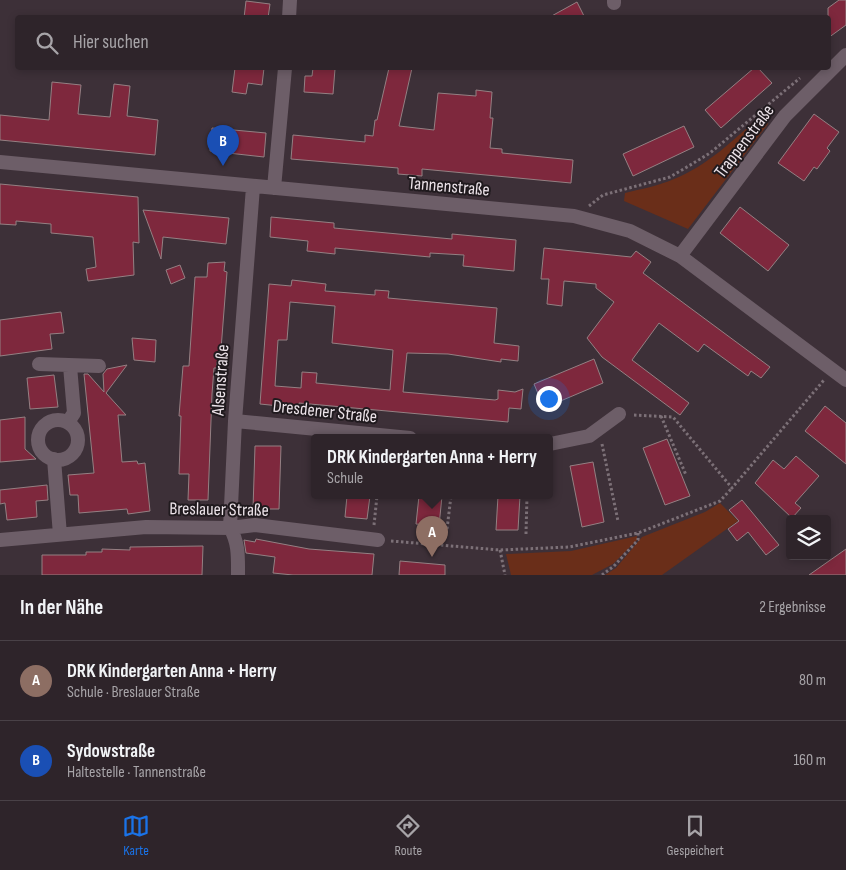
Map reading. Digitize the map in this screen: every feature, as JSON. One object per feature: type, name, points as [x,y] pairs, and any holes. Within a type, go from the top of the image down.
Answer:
[{"type":"street","points":[[289,15],[290,0]]},
{"type":"street","name":"Trappenstraße","points":[[680,256],[785,116],[846,55]]},
{"type":"street","points":[[274,188],[285,70]]},
{"type":"street","name":"Tannenstraße","points":[[0,162],[574,216],[630,230],[680,256],[846,380]]},
{"type":"street","name":"Alsenstraße","points":[[238,575],[236,538],[230,528],[235,421],[253,187]]},
{"type":"street","points":[[39,364],[99,366]]},
{"type":"street","points":[[68,422],[74,413],[70,366]]},
{"type":"street","points":[[553,443],[589,436],[619,414]]},
{"type":"street","points":[[62,420],[68,422],[77,433],[77,447],[68,457],[54,460],[43,454],[40,448],[38,442],[40,430],[50,421],[62,420]]},
{"type":"street","name":"Dresdener Straße","points":[[235,421],[369,434]]},
{"type":"street","points":[[54,460],[60,535]]},
{"type":"street","name":"Breslauer Straße","points":[[0,540],[146,527],[230,528],[255,526],[376,533]]},
{"type":"path","points":[[574,216],[603,195],[670,177],[692,164],[710,153],[803,77]]},
{"type":"path","points":[[377,499],[376,533],[500,550],[569,546],[638,533],[720,501],[832,370]]},
{"type":"path","points":[[619,414],[673,417],[732,488]]},
{"type":"path","points":[[661,416],[686,475]]},
{"type":"path","points":[[599,428],[618,521]]},
{"type":"path","points":[[447,529],[450,499]]},
{"type":"path","points":[[526,534],[527,499]]},
{"type":"path","points":[[602,575],[621,559],[638,540],[638,533]]},
{"type":"path","points":[[500,550],[505,575]]},
{"type":"shaded area","points":[[761,115],[768,124],[688,229],[624,201],[625,193],[668,181],[698,167],[720,151]]},
{"type":"shaded area","points":[[720,503],[738,521],[662,575],[605,575],[616,568],[642,537],[705,512]]},
{"type":"shaded area","points":[[637,536],[637,540],[613,564],[592,575],[511,575],[506,554],[571,551]]},
{"type":"building","points":[[839,0],[846,0],[846,25],[831,36],[831,15],[828,15],[828,8]]},
{"type":"building","points":[[246,1],[270,4],[268,15],[244,15]]},
{"type":"building","points":[[577,2],[584,15],[553,15]]},
{"type":"building","points":[[235,70],[264,70],[262,85],[248,83],[246,94],[232,92]]},
{"type":"building","points":[[313,70],[335,70],[333,94],[304,92],[305,76],[312,76]]},
{"type":"building","points":[[389,70],[412,70],[399,126],[434,130],[438,93],[476,96],[476,90],[492,92],[490,118],[493,118],[490,148],[502,149],[502,153],[573,160],[571,183],[422,169],[422,176],[398,174],[398,168],[291,159],[293,135],[365,142],[365,135],[373,136],[375,120],[377,120]]},
{"type":"building","points":[[752,70],[760,70],[772,83],[721,128],[705,110]]},
{"type":"building","points":[[52,82],[81,85],[78,114],[110,117],[114,84],[130,86],[127,116],[158,120],[155,155],[0,140],[0,115],[49,120]]},
{"type":"building","points":[[814,114],[839,132],[827,148],[830,151],[817,169],[814,167],[804,181],[778,163]]},
{"type":"building","points":[[684,126],[694,147],[633,176],[623,154]]},
{"type":"building","points":[[212,128],[266,133],[264,157],[210,151]]},
{"type":"building","points":[[0,184],[138,197],[139,243],[133,242],[134,275],[88,281],[86,269],[96,267],[93,237],[51,233],[51,224],[16,221],[16,225],[0,224]]},
{"type":"building","points":[[740,207],[789,245],[768,271],[720,233]]},
{"type":"building","points":[[143,210],[229,218],[226,244],[163,237],[161,259]]},
{"type":"building","points":[[271,217],[334,223],[334,228],[355,230],[452,239],[452,234],[516,240],[514,271],[463,266],[464,255],[430,253],[430,257],[335,248],[335,254],[307,251],[308,241],[270,237]]},
{"type":"building","points":[[544,248],[631,257],[636,251],[651,262],[643,273],[770,367],[761,378],[751,371],[748,376],[704,344],[698,352],[659,323],[632,360],[689,403],[680,415],[602,357],[587,338],[614,302],[596,288],[596,284],[564,281],[562,306],[547,304],[549,279],[541,279]]},
{"type":"building","points":[[225,262],[224,271],[227,272],[220,362],[217,362],[217,368],[214,368],[212,394],[208,500],[188,500],[189,474],[179,474],[181,416],[179,416],[183,366],[189,366],[195,277],[207,277],[208,263]]},
{"type":"building","points":[[180,265],[185,278],[171,284],[166,270]]},
{"type":"building","points":[[292,280],[326,284],[325,291],[375,295],[375,290],[389,291],[388,298],[497,308],[494,343],[519,346],[518,361],[501,359],[501,362],[448,354],[407,353],[403,392],[495,400],[498,399],[498,390],[515,392],[523,389],[521,409],[509,408],[508,422],[299,403],[299,408],[260,404],[269,284],[291,286]],"holes":[[[290,302],[335,306],[332,343],[393,350],[390,390],[316,383],[317,373],[302,372],[301,388],[275,386],[278,340],[287,340]]]},
{"type":"building","points":[[61,312],[64,333],[50,334],[52,349],[0,356],[0,320]]},
{"type":"building","points":[[132,338],[156,340],[155,362],[134,360]]},
{"type":"building","points":[[594,359],[603,383],[544,408],[534,384]]},
{"type":"building","points":[[127,365],[106,393],[126,415],[118,415],[122,462],[137,461],[138,464],[145,463],[150,511],[128,514],[127,509],[79,513],[78,495],[70,495],[68,475],[94,473],[84,374],[88,374],[104,392],[103,374],[107,369]]},
{"type":"building","points":[[54,375],[58,407],[30,409],[27,378]]},
{"type":"building","points":[[825,406],[846,423],[846,464],[805,431]]},
{"type":"building","points":[[25,417],[25,449],[36,459],[0,462],[0,420]]},
{"type":"building","points":[[667,439],[690,496],[665,505],[643,448]]},
{"type":"building","points":[[255,446],[281,446],[279,509],[253,509]]},
{"type":"building","points":[[796,456],[819,476],[795,503],[801,508],[795,515],[789,515],[755,483],[773,460],[784,469]]},
{"type":"building","points":[[593,462],[604,522],[582,527],[570,466]]},
{"type":"building","points":[[47,485],[48,500],[36,501],[37,517],[7,520],[5,503],[0,504],[0,490]]},
{"type":"building","points":[[347,499],[370,499],[367,519],[345,517]]},
{"type":"building","points":[[419,499],[442,499],[439,526],[416,524]]},
{"type":"building","points":[[498,499],[520,499],[518,530],[496,530]]},
{"type":"building","points":[[742,500],[779,545],[766,555],[748,532],[737,541],[728,529],[739,521],[729,510]]},
{"type":"building","points":[[256,539],[309,549],[374,554],[372,575],[293,575],[273,573],[275,557],[246,553],[244,540],[255,542]]},
{"type":"building","points":[[203,546],[202,575],[42,575],[42,555],[86,555],[86,552],[102,552],[102,549],[130,550],[130,547]]},
{"type":"building","points":[[846,549],[846,575],[809,575],[831,560]]},
{"type":"building","points":[[400,561],[445,565],[445,575],[399,575]]},
{"type":"place","name":"Sydowstraße","points":[[223,166]]},
{"type":"place","name":"DRK Kindergarten Anna + Herry","points":[[432,557]]}]
